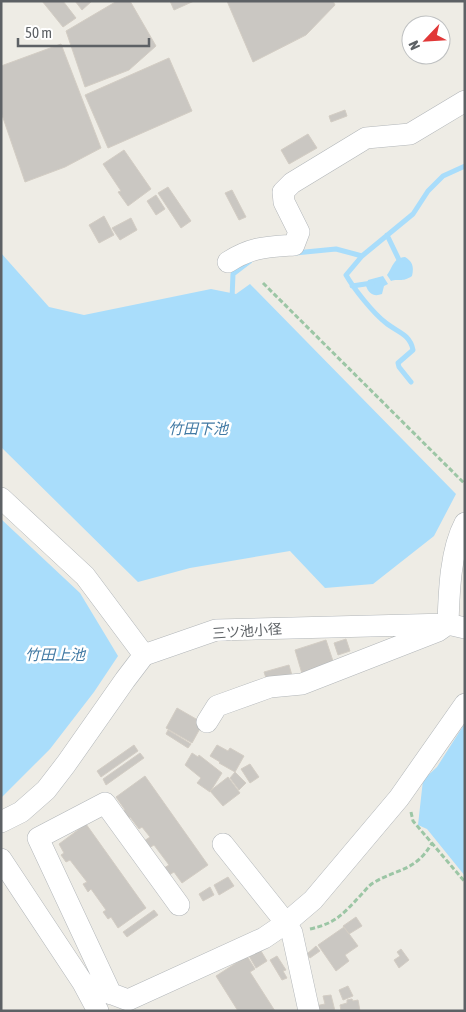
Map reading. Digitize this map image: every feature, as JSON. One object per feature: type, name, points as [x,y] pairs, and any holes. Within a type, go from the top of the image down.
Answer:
[{"type":"street","points":[[228,262],[244,252],[294,245],[299,232],[284,202],[283,192],[292,183],[366,138],[410,134],[465,101]]},
{"type":"street","points":[[1,498],[85,576],[144,656],[46,790],[20,812],[1,822]]},
{"type":"street","points":[[207,722],[217,706],[270,688],[302,684],[438,631],[456,626],[449,580],[460,532],[465,523]]},
{"type":"street","name":"三ツ池小径","points":[[144,656],[216,630],[456,626]]},
{"type":"street","points":[[83,983],[128,1000],[289,928],[399,798],[465,704]]},
{"type":"street","points":[[111,994],[38,838],[105,803],[179,905]]},
{"type":"street","points":[[223,844],[289,928],[309,1011]]},
{"type":"street","points":[[1,858],[83,983],[98,1011]]},
{"type":"path","points":[[263,283],[465,484]]},
{"type":"path","points":[[399,798],[413,814],[413,821],[465,882]]},
{"type":"path","points":[[289,928],[323,926],[343,916],[372,883],[405,869],[425,856],[432,843]]},
{"type":"water","name":"竹田下池","points":[[1,253],[49,307],[84,315],[211,289],[236,294],[250,284],[456,494],[434,536],[373,584],[325,588],[290,551],[190,568],[138,582],[1,447]]},
{"type":"water","points":[[405,257],[412,265],[412,276],[403,280],[391,281],[387,275],[392,266],[398,259]]},
{"type":"water","points":[[383,276],[388,284],[384,286],[382,294],[372,294],[366,286],[368,280]]},
{"type":"water","name":"竹田上池","points":[[1,519],[80,593],[118,656],[94,692],[50,749],[1,798]]},
{"type":"water","points":[[465,723],[465,876],[427,829],[418,825],[423,780],[437,767]]},
{"type":"building","points":[[42,1],[63,1],[76,18],[63,27]]},
{"type":"building","points":[[75,1],[92,1],[82,10]]},
{"type":"building","points":[[117,1],[130,1],[156,46],[129,70],[85,87],[66,31]]},
{"type":"building","points":[[170,1],[194,1],[174,10]]},
{"type":"building","points":[[227,1],[333,1],[335,5],[306,35],[253,62]]},
{"type":"building","points":[[61,44],[101,148],[65,167],[25,182],[1,112],[1,66]]},
{"type":"building","points":[[169,58],[192,111],[108,148],[85,95]]},
{"type":"building","points":[[345,110],[347,116],[331,122],[329,116]]},
{"type":"building","points":[[308,134],[317,148],[289,164],[281,150]]},
{"type":"building","points":[[124,150],[151,189],[128,206],[118,192],[121,191],[103,164]]},
{"type":"building","points":[[168,187],[191,221],[181,228],[158,193]]},
{"type":"building","points":[[232,190],[246,217],[239,220],[225,193]]},
{"type":"building","points":[[156,195],[165,209],[156,215],[147,201]]},
{"type":"building","points":[[104,216],[114,235],[99,243],[89,225]]},
{"type":"building","points":[[131,218],[137,230],[120,240],[112,228]]},
{"type":"building","points":[[346,639],[350,651],[338,655],[334,643]]},
{"type":"building","points":[[326,640],[335,667],[303,677],[295,650]]},
{"type":"building","points":[[289,665],[293,679],[269,687],[264,672]]},
{"type":"building","points":[[177,708],[203,723],[192,743],[166,728]]},
{"type":"building","points":[[168,730],[191,744],[188,748],[166,734]]},
{"type":"building","points":[[134,745],[138,751],[101,777],[97,771]]},
{"type":"building","points":[[217,745],[228,751],[230,748],[244,756],[235,772],[210,756]]},
{"type":"building","points":[[140,753],[144,758],[106,785],[103,779]]},
{"type":"building","points":[[192,753],[198,757],[199,755],[222,773],[210,792],[197,783],[201,778],[185,765]]},
{"type":"building","points":[[250,764],[259,777],[250,783],[241,769]]},
{"type":"building","points":[[235,772],[246,783],[239,790],[230,778]]},
{"type":"building","points":[[145,776],[208,865],[182,883],[174,872],[169,875],[164,868],[169,865],[154,845],[149,848],[144,841],[150,837],[142,827],[139,829],[130,817],[128,819],[123,812],[125,810],[116,797]]},
{"type":"building","points":[[228,777],[240,793],[223,806],[210,791]]},
{"type":"building","points":[[86,824],[146,908],[118,928],[111,917],[108,919],[103,912],[106,910],[91,889],[88,892],[83,884],[87,882],[70,860],[66,862],[61,855],[64,853],[59,844]]},
{"type":"building","points":[[228,877],[234,886],[219,895],[214,885]]},
{"type":"building","points":[[210,887],[214,895],[203,901],[199,894]]},
{"type":"building","points":[[154,910],[158,915],[127,937],[123,932]]},
{"type":"building","points":[[356,917],[362,926],[349,934],[343,926]]},
{"type":"building","points":[[344,927],[358,946],[345,955],[349,961],[336,971],[318,945]]},
{"type":"building","points":[[316,946],[320,951],[310,958],[307,954]]},
{"type":"building","points":[[401,949],[409,960],[399,968],[394,960],[400,956],[397,952]]},
{"type":"building","points":[[261,951],[267,961],[256,968],[249,956]]},
{"type":"building","points":[[247,956],[255,969],[250,972],[275,1011],[238,1011],[216,976]]},
{"type":"building","points":[[277,956],[286,970],[283,971],[287,978],[282,980],[270,960]]},
{"type":"building","points":[[348,986],[353,996],[343,1000],[339,990]]},
{"type":"building","points":[[331,995],[335,1011],[316,1011],[315,1006],[325,1004],[323,996]]},
{"type":"building","points":[[352,999],[353,1001],[358,1000],[360,1011],[341,1011],[340,1005]]},
{"type":"waterway","points":[[295,253],[336,249],[362,256],[413,214],[428,191],[443,176],[465,166]]},
{"type":"waterway","points":[[387,235],[401,264]]},
{"type":"waterway","points":[[362,256],[346,275],[375,313],[409,340],[413,350],[398,363],[411,382]]},
{"type":"waterway","points":[[232,299],[233,274],[250,261]]},
{"type":"waterway","points":[[352,286],[372,283]]}]
